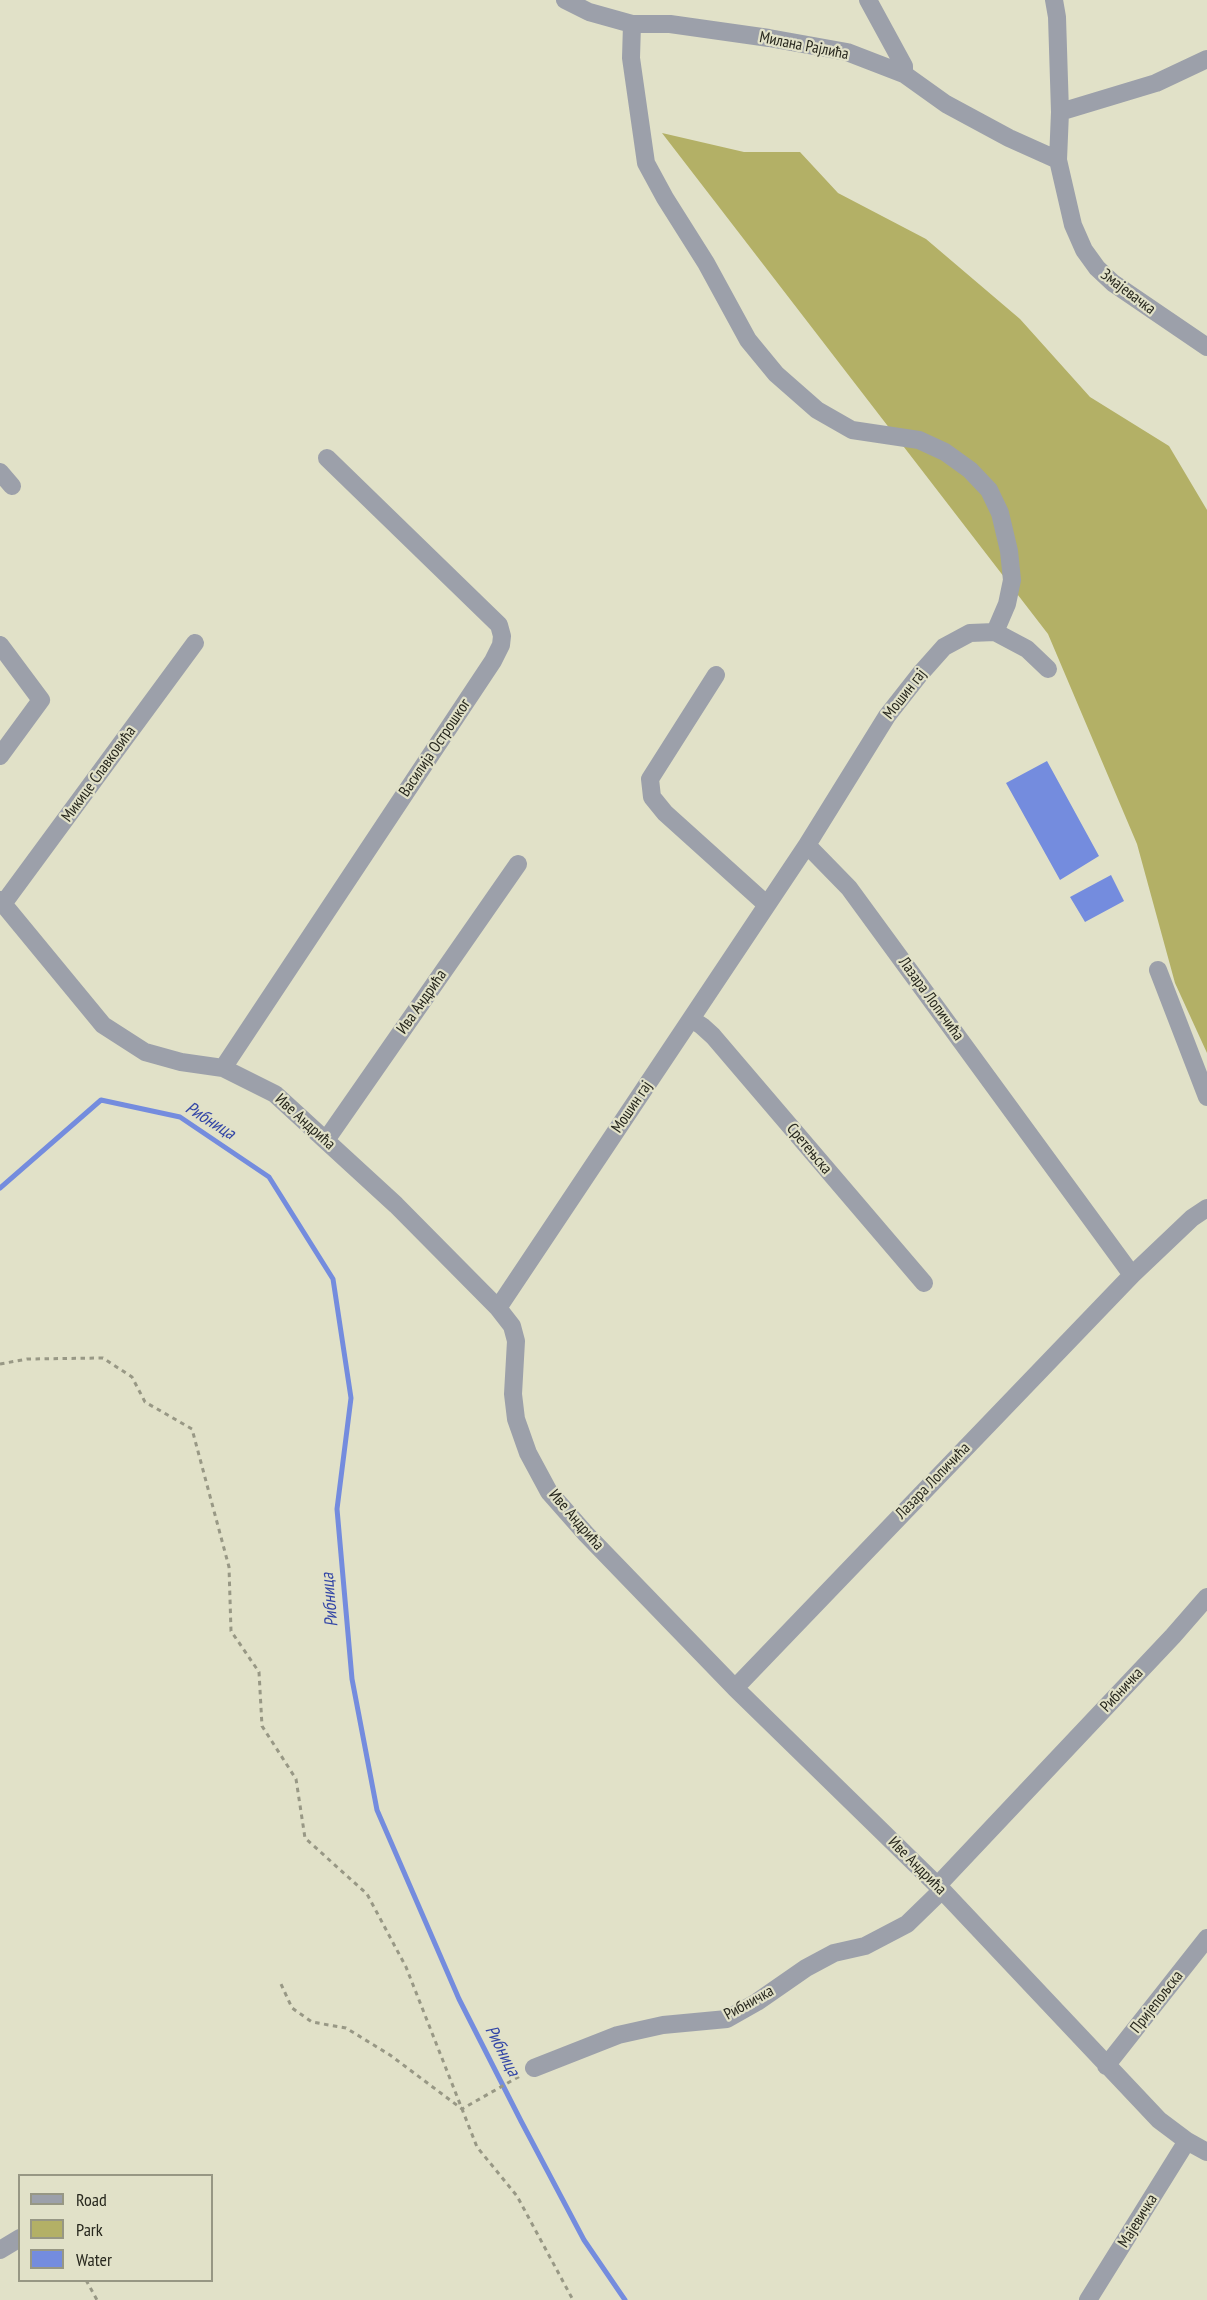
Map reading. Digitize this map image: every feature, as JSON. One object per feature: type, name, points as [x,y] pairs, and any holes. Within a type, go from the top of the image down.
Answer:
[{"type":"street","name":"Милана Рајлића","points":[[565,0],[589,12],[632,24],[670,24],[847,52],[904,74],[945,104],[1009,138],[1058,160]]},
{"type":"street","points":[[868,0],[904,66],[904,74]]},
{"type":"street","name":"Змајевачка","points":[[1054,0],[1057,16],[1060,112],[1058,160],[1073,225],[1084,250],[1097,268],[1113,283],[1207,347]]},
{"type":"street","points":[[632,24],[632,58],[646,163],[706,263],[748,340],[776,374],[817,410],[852,430],[918,440],[945,452],[970,470],[989,490],[1000,513],[1009,551],[1012,580],[1007,604],[995,632],[1027,649],[1048,669]]},
{"type":"street","points":[[1060,112],[1156,83],[1207,58]]},
{"type":"street","name":"Василија Острошког","points":[[223,1068],[501,645],[502,636],[499,625],[327,458]]},
{"type":"street","points":[[0,472],[12,486]]},
{"type":"street","name":"Мошин гај","points":[[498,1308],[807,845],[886,716],[944,647],[970,633],[995,632]]},
{"type":"street","name":"Микице Славковића","points":[[1,902],[195,644]]},
{"type":"street","points":[[0,645],[41,700],[0,756]]},
{"type":"street","points":[[716,675],[650,779],[652,797],[665,813],[766,904]]},
{"type":"street","name":"Лазара Лопичића","points":[[807,845],[849,888],[1132,1275]]},
{"type":"street","name":"Ива Андрића","points":[[326,1140],[518,864]]},
{"type":"street","name":"Иве Андрића","points":[[1,902],[103,1025],[145,1052],[181,1062],[223,1068],[275,1094],[396,1205],[498,1308],[512,1326],[516,1341],[513,1394],[516,1419],[528,1454],[549,1491],[586,1534],[735,1688],[939,1888],[1159,2120],[1187,2141],[1207,2152]]},
{"type":"street","points":[[1158,970],[1207,1096]]},
{"type":"street","name":"Сретењска","points":[[691,1019],[702,1026],[719,1044],[924,1284]]},
{"type":"street","name":"Лазара Лопичића","points":[[735,1688],[1132,1275],[1192,1218],[1207,1208]]},
{"type":"street","name":"Рибничка","points":[[534,2067],[618,2035],[663,2025],[727,2019],[757,2002],[806,1968],[834,1953],[865,1946],[907,1924],[1207,1597]]},
{"type":"street","name":"Пријепољска","points":[[1107,2066],[1207,1938]]},
{"type":"street","name":"Мајевичка","points":[[1088,2300],[1187,2141]]},
{"type":"street","points":[[0,2250],[18,2239]]},
{"type":"path","points":[[0,1364],[27,1359],[103,1358],[132,1377],[145,1402],[192,1429],[229,1567],[231,1631],[260,1672],[262,1726],[296,1779],[305,1838],[368,1893],[406,1967],[477,2147],[517,2196],[573,2300]]},
{"type":"path","points":[[281,1984],[292,2008],[312,2022],[346,2028],[390,2055],[462,2109]]},
{"type":"path","points":[[462,2109],[534,2067]]},
{"type":"path","points":[[87,2282],[97,2300]]},
{"type":"green space","points":[[662,133],[744,152],[800,152],[838,193],[926,239],[1020,319],[1090,397],[1169,446],[1207,510],[1207,1053],[1175,983],[1137,844],[1048,634]]},
{"type":"water","points":[[1047,761],[1099,856],[1060,880],[1006,783]]},
{"type":"water","points":[[1111,875],[1124,901],[1085,922],[1070,897]]},
{"type":"waterway","name":"Рибница","points":[[0,1188],[101,1100],[180,1117],[269,1177],[333,1279],[351,1398],[337,1509],[352,1679],[377,1810],[459,1999],[584,2240],[625,2300]]}]
